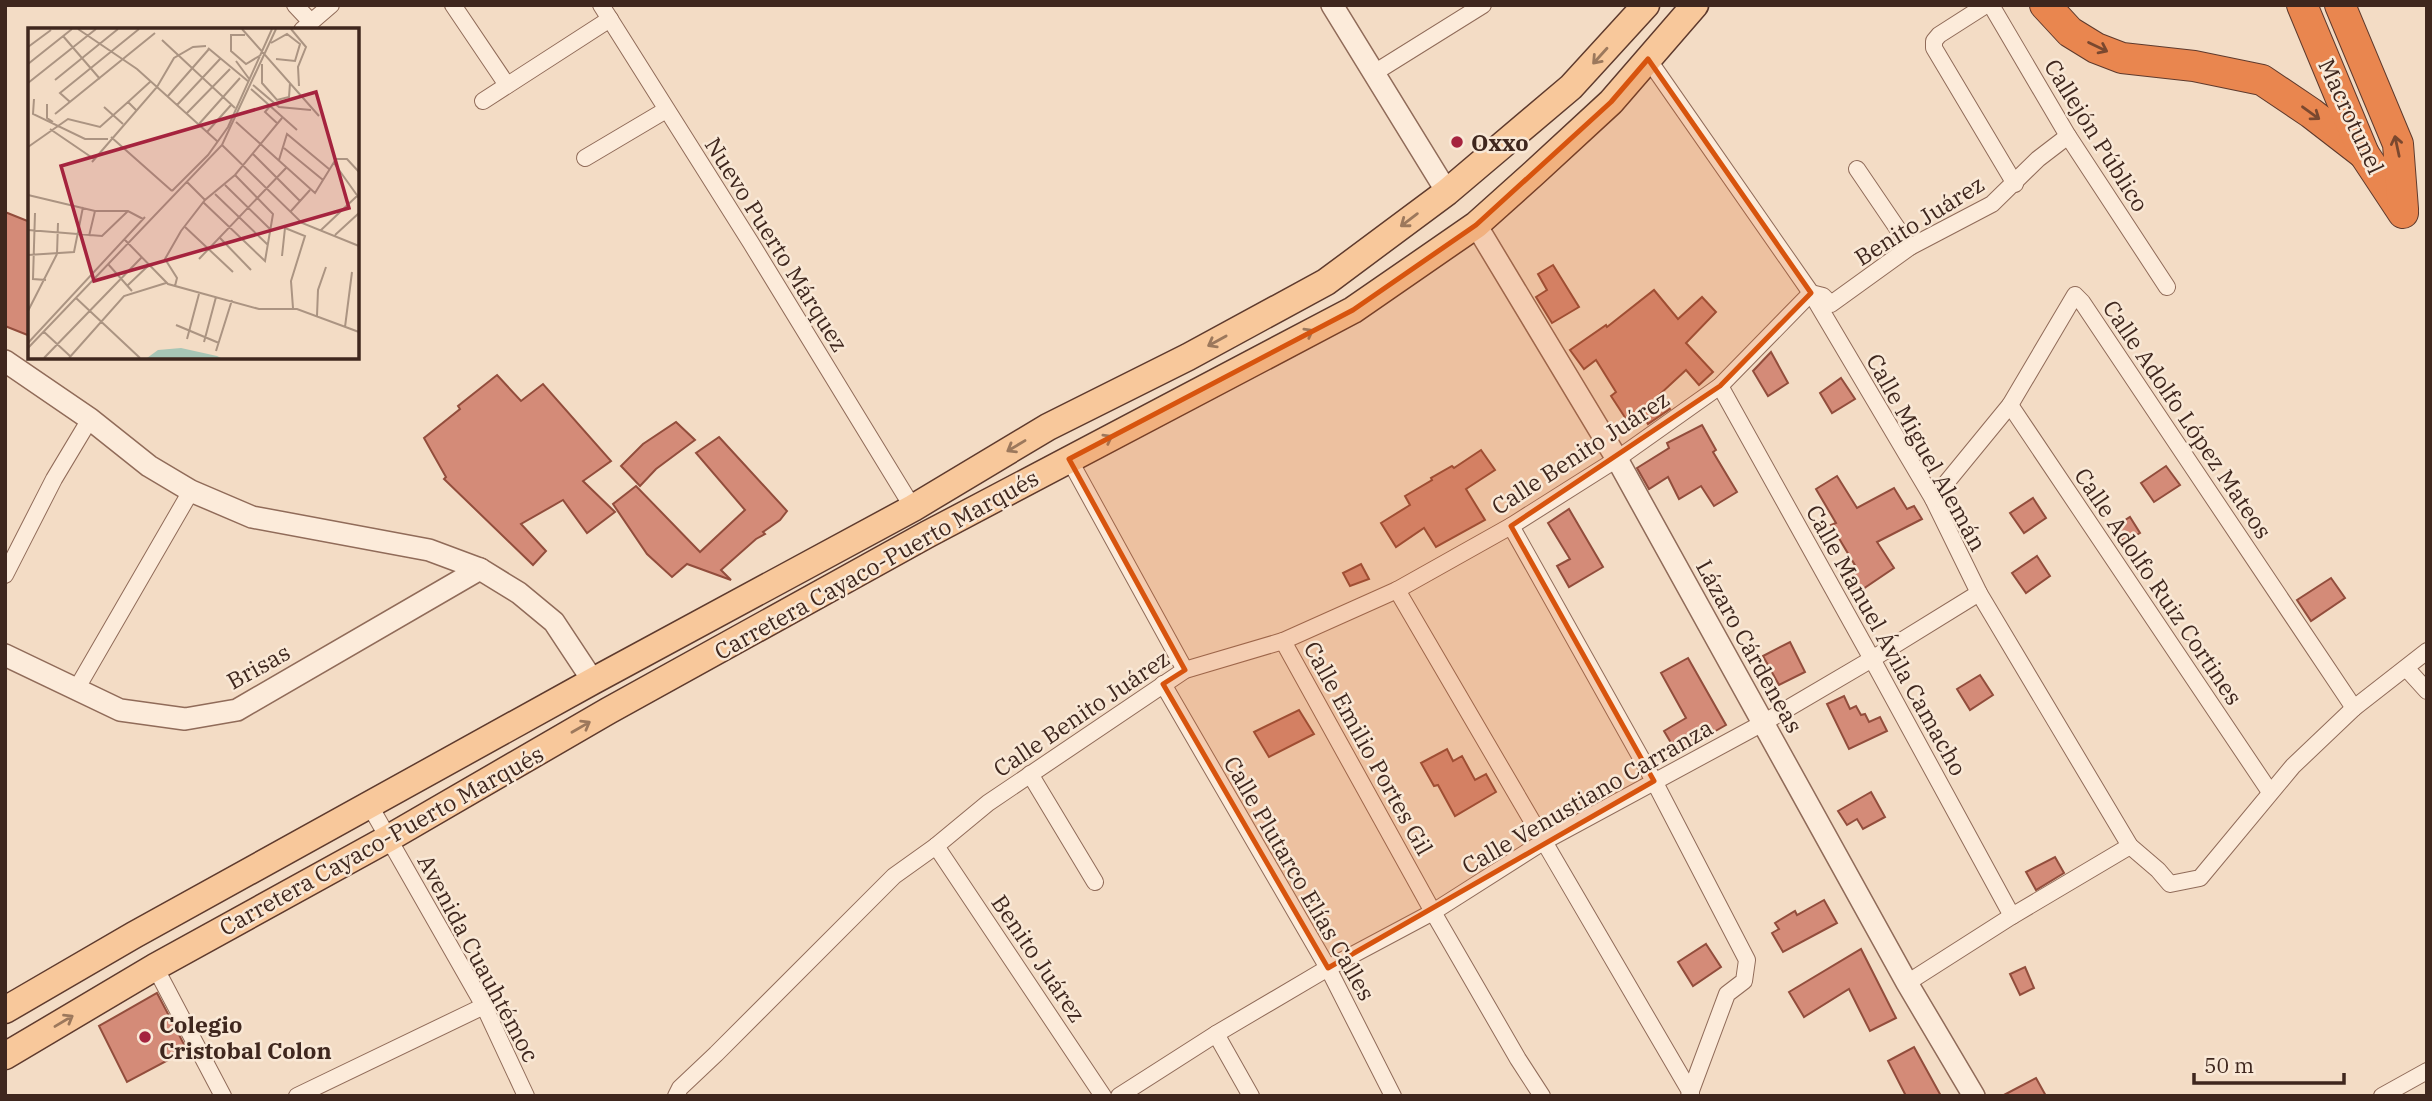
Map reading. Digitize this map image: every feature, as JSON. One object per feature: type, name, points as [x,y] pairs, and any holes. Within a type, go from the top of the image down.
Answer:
[{"type":"highway","points":[[2045,5],[2070,32],[2096,48],[2122,58],[2194,66],[2262,80],[2364,154]]},
{"type":"highway","name":"Macrotunel","points":[[2302,5],[2364,154],[2403,213],[2398,144],[2340,5]]},
{"type":"main road","name":"Carretera Cayaco-Puerto Marqués","points":[[5,1010],[134,935],[593,681],[913,508],[1048,427],[1188,357],[1326,282],[1447,192],[1572,87],[1646,5]]},
{"type":"main road","name":"Carretera Cayaco-Puerto Marqués","points":[[5,1056],[155,967],[389,838],[608,711],[1069,459],[1353,310],[1476,225],[1611,102],[1695,5]]},
{"type":"street","points":[[295,5],[307,26],[331,5]]},
{"type":"street","points":[[453,5],[507,85]]},
{"type":"street","points":[[1332,5],[1447,192]]},
{"type":"street","points":[[1374,73],[1483,5]]},
{"type":"street","name":"Benito Juárez","points":[[1986,5],[1939,36],[1934,41],[1934,48],[2015,184]]},
{"type":"street","name":"Callejón Público","points":[[1991,5],[2068,136],[2166,287]]},
{"type":"street","points":[[483,101],[605,12]]},
{"type":"street","name":"Nuevo Puerto Márquez","points":[[605,12],[751,243],[913,508]]},
{"type":"street","name":"Calle Miguel Alemán","points":[[1648,59],[1811,293],[1933,499],[1979,593],[2130,846],[2170,884],[2200,878],[2270,792]]},
{"type":"street","points":[[585,158],[666,110]]},
{"type":"street","name":"Benito Juárez","points":[[1811,293],[1823,296],[1831,304],[1910,247],[1992,204],[2038,159],[2068,136]]},
{"type":"street","points":[[1857,169],[1910,247]]},
{"type":"street","name":"Lázaro Cárdeneas","points":[[1476,225],[1617,459],[1907,983],[1974,1096]]},
{"type":"street","name":"Calle Benito Juárez","points":[[676,1096],[680,1087],[894,876],[988,803],[1185,670],[1283,641],[1397,590],[1511,526],[1617,459],[1720,386],[1811,293]]},
{"type":"street","name":"Calle Adolfo López Mateos","points":[[1933,499],[2010,405],[2075,295],[2354,708]]},
{"type":"street","points":[[5,361],[90,419],[149,466],[191,491],[252,517],[429,550],[480,569],[519,593],[554,622],[593,681]]},
{"type":"street","name":"Calle Manuel Ávila Camacho","points":[[1720,386],[2012,916]]},
{"type":"street","name":"Calle Adolfo Ruiz Cortines","points":[[2010,405],[2270,792]]},
{"type":"street","points":[[5,575],[54,479],[90,419]]},
{"type":"street","points":[[1069,459],[1185,670]]},
{"type":"street","points":[[77,688],[191,491]]},
{"type":"street","points":[[1511,526],[1654,781],[1747,960],[1744,981],[1727,994],[1690,1094]]},
{"type":"street","name":"Brisas","points":[[5,655],[120,710],[185,719],[237,710],[480,569]]},
{"type":"street","points":[[1397,590],[1690,1094]]},
{"type":"street","name":"Calle Venustiano Carranza","points":[[1119,1096],[1216,1034],[1328,968],[1433,912],[1543,842],[1763,723],[1979,593]]},
{"type":"street","name":"Calle Emilio Portes Gil","points":[[1283,641],[1433,912],[1542,1096]]},
{"type":"street","points":[[2270,792],[2293,766],[2354,708],[2427,651]]},
{"type":"street","points":[[2407,668],[2427,691]]},
{"type":"street","name":"Calle Plutarco Elías Calles","points":[[1163,684],[1328,968],[1393,1096]]},
{"type":"street","points":[[1030,774],[1095,882]]},
{"type":"street","name":"Avenida Cuauhtémoc","points":[[370,806],[484,1006],[526,1096]]},
{"type":"street","name":"Benito Juárez","points":[[936,846],[1103,1096]]},
{"type":"street","points":[[1907,983],[2012,916],[2130,846]]},
{"type":"street","points":[[155,967],[223,1096]]},
{"type":"street","points":[[297,1096],[484,1006]]},
{"type":"street","points":[[1216,1034],[1251,1096]]},
{"type":"street","points":[[2382,1096],[2427,1071]]},
{"type":"highlighted area","points":[[1648,59],[1811,293],[1720,386],[1511,526],[1654,781],[1328,968],[1163,684],[1185,670],[1069,459],[1353,310],[1476,225],[1611,102]]},
{"type":"building","points":[[5,212],[28,221],[28,335],[5,326]]},
{"type":"building","points":[[1553,265],[1579,307],[1552,323],[1536,297],[1547,290],[1538,274]]},
{"type":"building","points":[[1654,290],[1678,319],[1702,297],[1716,312],[1686,343],[1713,372],[1699,385],[1686,370],[1659,395],[1670,409],[1648,424],[1642,414],[1628,422],[1611,396],[1616,392],[1596,360],[1584,369],[1570,350],[1606,325],[1607,327]]},
{"type":"building","points":[[1771,352],[1788,383],[1768,396],[1753,371]]},
{"type":"building","points":[[497,375],[521,401],[543,384],[611,461],[583,481],[615,512],[587,533],[563,500],[521,524],[546,551],[533,565],[444,479],[446,477],[424,438]]},
{"type":"building","points":[[1841,378],[1855,399],[1832,413],[1820,393]]},
{"type":"building","points":[[676,422],[695,440],[656,469],[640,486],[621,466],[643,444]]},
{"type":"building","points":[[1702,425],[1716,450],[1713,452],[1737,492],[1714,506],[1701,486],[1679,499],[1668,477],[1649,489],[1637,468],[1669,448],[1667,443]]},
{"type":"building","points":[[719,437],[787,511],[780,520],[763,532],[765,534],[721,570],[731,580],[687,564],[672,577],[647,554],[613,504],[636,486],[700,552],[745,510],[696,453]]},
{"type":"building","points":[[1481,450],[1495,470],[1466,489],[1485,520],[1436,547],[1424,528],[1396,547],[1381,523],[1410,505],[1405,496]]},
{"type":"building","points":[[2166,466],[2180,485],[2154,502],[2141,483]]},
{"type":"building","points":[[1837,476],[1857,508],[1894,488],[1907,509],[1914,506],[1922,519],[1877,542],[1894,568],[1854,595],[1842,575],[1856,567],[1831,525],[1836,523],[1816,489]]},
{"type":"building","points":[[2033,498],[2046,518],[2024,533],[2010,513]]},
{"type":"building","points":[[1569,509],[1603,567],[1569,587],[1557,566],[1570,559],[1548,523]]},
{"type":"building","points":[[2130,517],[2140,533],[2124,542],[2114,527]]},
{"type":"building","points":[[2037,556],[2050,576],[2026,593],[2012,573]]},
{"type":"building","points":[[1361,564],[1369,579],[1350,586],[1343,573]]},
{"type":"building","points":[[2331,578],[2345,598],[2311,621],[2297,600]]},
{"type":"building","points":[[1790,642],[1805,672],[1779,685],[1763,656]]},
{"type":"building","points":[[1688,658],[1726,725],[1677,753],[1664,731],[1686,718],[1661,673]]},
{"type":"building","points":[[1980,675],[1993,695],[1970,710],[1957,689]]},
{"type":"building","points":[[1844,696],[1850,709],[1856,706],[1869,722],[1880,717],[1887,731],[1849,749],[1827,704]]},
{"type":"building","points":[[1299,710],[1314,734],[1269,757],[1254,732]]},
{"type":"building","points":[[1447,749],[1453,761],[1462,756],[1475,780],[1486,774],[1496,792],[1455,816],[1438,785],[1434,786],[1421,763]]},
{"type":"building","points":[[1871,792],[1885,817],[1863,829],[1857,819],[1847,825],[1838,811]]},
{"type":"building","points":[[2055,857],[2064,873],[2036,890],[2026,872]]},
{"type":"building","points":[[1824,900],[1837,923],[1783,952],[1772,933],[1779,929],[1775,923],[1795,911],[1797,915]]},
{"type":"building","points":[[1706,944],[1721,967],[1693,986],[1678,962]]},
{"type":"building","points":[[1861,949],[1896,1018],[1870,1031],[1849,989],[1804,1017],[1789,992]]},
{"type":"building","points":[[2025,967],[2034,988],[2020,995],[2010,974]]},
{"type":"building","name":"Colegio Cristobal Colon","points":[[157,993],[187,1050],[127,1082],[99,1026]]},
{"type":"building","points":[[1914,1047],[1941,1096],[1906,1096],[1888,1061]]},
{"type":"building","points":[[2036,1078],[2046,1096],[2002,1096]]},
{"type":"place","name":"Oxxo","points":[[1457,142]]},
{"type":"place","name":"Colegio Cristobal Colon","points":[[145,1037]]}]
